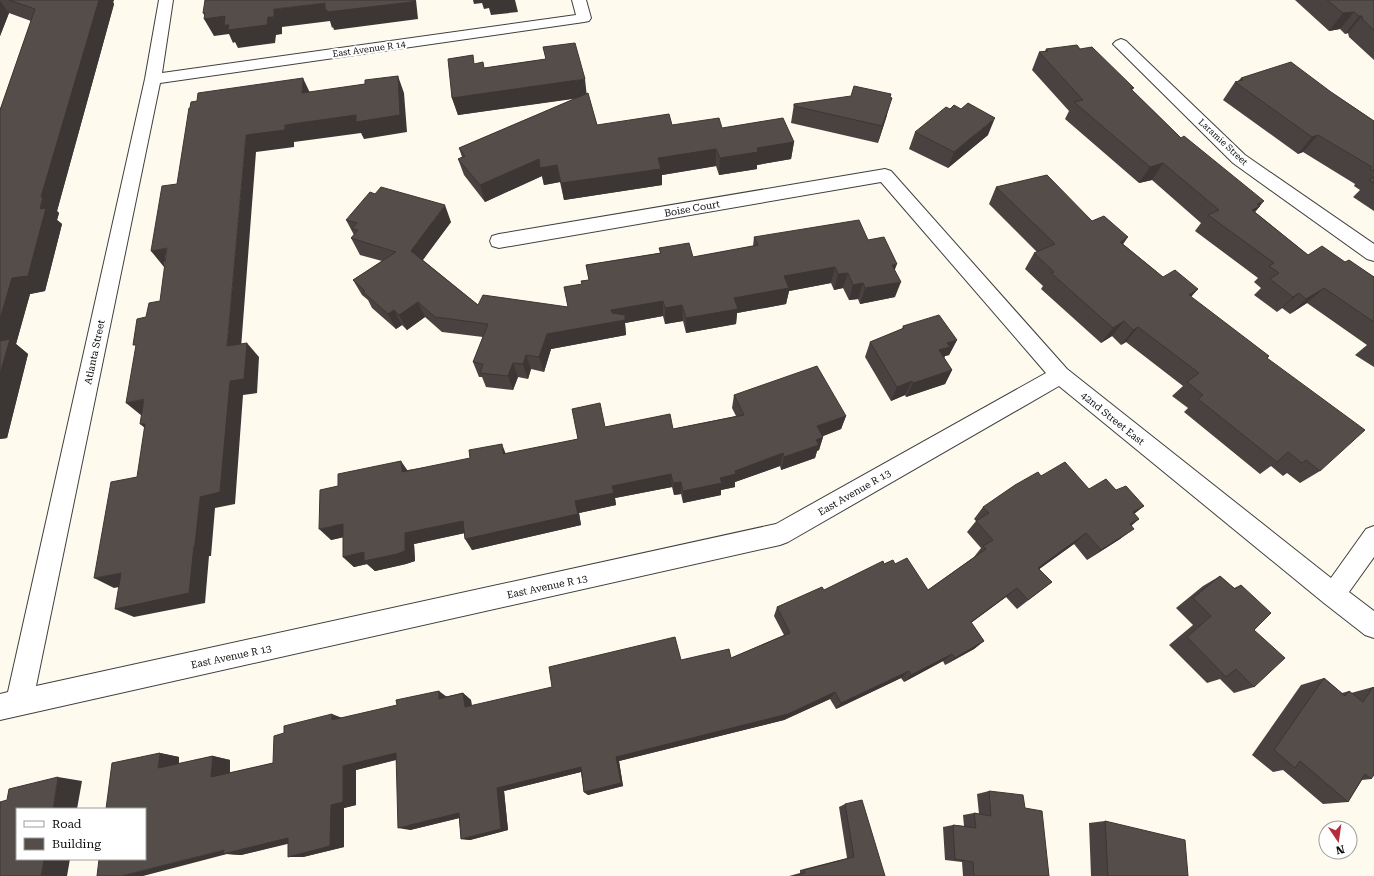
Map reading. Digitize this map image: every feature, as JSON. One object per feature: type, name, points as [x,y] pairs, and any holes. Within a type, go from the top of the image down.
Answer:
[{"type":"street","name":"Atlanta Street","points":[[9,705],[153,79],[166,0]]},
{"type":"street","name":"East Avenue R 14","points":[[153,79],[584,18],[579,0]]},
{"type":"street","name":"Laramie Street","points":[[1121,44],[1239,159],[1374,254]]},
{"type":"street","name":"Boise Court","points":[[499,241],[885,175]]},
{"type":"street","name":"42nd Street East","points":[[885,175],[1060,375],[1333,595],[1374,626]]},
{"type":"street","name":"East Avenue R 13","points":[[9,705],[780,534],[1060,375]]},
{"type":"street","points":[[1333,595],[1374,537]]},
{"type":"building","points":[[9,0],[99,0],[41,197],[43,197],[40,209],[46,208],[28,276],[12,278],[0,319],[0,110],[35,9]]},
{"type":"building","points":[[205,0],[412,0],[412,2],[327,12],[327,10],[325,10],[325,3],[274,9],[274,17],[268,17],[267,25],[228,30],[229,25],[224,25],[225,16],[204,19],[205,13],[203,13]]},
{"type":"building","points":[[1327,0],[1374,0],[1374,30],[1363,20],[1362,16],[1359,16],[1354,12],[1343,13]]},
{"type":"building","points":[[575,43],[585,79],[452,98],[448,59],[473,55],[474,64],[483,62],[484,68],[546,59],[543,47]]},
{"type":"building","points":[[1077,45],[1080,49],[1092,47],[1134,88],[1130,88],[1181,138],[1184,136],[1264,201],[1257,204],[1260,206],[1252,210],[1308,255],[1322,246],[1345,262],[1349,260],[1374,277],[1374,322],[1324,288],[1306,299],[1299,293],[1293,297],[1270,279],[1279,273],[1269,266],[1274,263],[1208,215],[1219,210],[1163,163],[1150,167],[1074,102],[1083,100],[1039,52],[1048,51],[1046,49]]},
{"type":"building","points":[[1291,62],[1331,92],[1374,121],[1374,171],[1370,169],[1372,167],[1318,135],[1312,137],[1235,82],[1243,80],[1241,78]]},
{"type":"building","points":[[398,76],[400,115],[356,122],[356,115],[285,125],[285,130],[246,135],[227,346],[247,343],[244,379],[230,381],[220,492],[200,497],[189,593],[115,609],[121,573],[94,578],[111,482],[137,477],[145,424],[140,424],[144,399],[126,403],[136,345],[133,345],[137,319],[146,317],[149,303],[160,301],[167,248],[151,251],[162,186],[177,184],[191,102],[197,101],[198,93],[303,78],[302,93],[365,84],[365,80]]},
{"type":"building","points":[[854,86],[891,94],[890,97],[892,98],[882,126],[794,106],[794,104],[851,96]]},
{"type":"building","points":[[588,93],[597,125],[669,114],[672,125],[719,118],[722,128],[783,118],[794,142],[757,148],[758,152],[720,158],[716,149],[658,158],[661,169],[561,183],[557,165],[540,168],[539,159],[480,185],[458,159],[465,156],[459,148]]},
{"type":"building","points":[[968,103],[995,118],[954,152],[915,132],[946,107],[950,109],[954,105],[961,109]]},
{"type":"building","points":[[1047,175],[1092,221],[1104,216],[1128,237],[1120,242],[1163,277],[1175,270],[1198,289],[1189,295],[1269,356],[1267,358],[1365,430],[1320,471],[1306,460],[1302,463],[1288,452],[1277,462],[1198,399],[1203,395],[1187,382],[1199,373],[1138,327],[1133,330],[1124,321],[1113,328],[1051,273],[1054,272],[1034,253],[1055,244],[996,187]]},
{"type":"building","points":[[1374,177],[1374,183],[1369,180]]},
{"type":"building","points":[[381,187],[445,205],[411,251],[478,305],[483,295],[568,307],[564,287],[582,284],[581,281],[589,280],[586,265],[661,253],[659,248],[689,243],[693,257],[758,245],[754,237],[859,220],[868,240],[884,237],[897,264],[892,265],[901,282],[865,288],[863,283],[853,285],[848,273],[838,274],[835,267],[784,276],[789,288],[734,298],[738,309],[686,318],[682,305],[665,308],[663,301],[611,310],[612,313],[625,315],[625,320],[547,334],[539,357],[526,355],[523,364],[513,363],[508,376],[480,373],[483,364],[473,362],[488,324],[435,317],[418,302],[399,315],[394,310],[388,314],[363,292],[365,291],[353,280],[396,252],[351,238],[358,230],[352,229],[357,223],[346,220],[370,192],[375,194]]},
{"type":"building","points":[[939,315],[957,340],[947,343],[950,347],[939,350],[952,370],[913,383],[912,381],[897,387],[870,342],[904,328],[903,326]]},
{"type":"building","points":[[10,339],[0,374],[0,341]]},
{"type":"building","points":[[817,366],[846,416],[817,426],[823,437],[816,440],[819,445],[784,457],[783,453],[735,471],[736,474],[720,478],[722,483],[683,491],[681,482],[673,483],[671,474],[612,486],[614,493],[575,501],[578,514],[465,539],[463,521],[405,533],[405,551],[364,561],[364,552],[343,557],[343,524],[319,529],[320,490],[338,486],[338,474],[401,461],[402,472],[470,458],[469,450],[502,444],[503,454],[578,439],[572,409],[600,403],[605,427],[670,414],[673,429],[744,415],[734,395]]},
{"type":"building","points":[[1065,462],[1089,489],[1106,479],[1116,490],[1126,486],[1144,506],[1133,512],[1139,519],[1130,524],[1134,529],[1101,550],[1086,533],[1038,568],[1052,582],[1028,600],[1017,588],[971,622],[984,641],[955,658],[952,654],[911,675],[909,671],[841,703],[835,692],[788,714],[616,757],[621,783],[584,792],[581,767],[497,788],[501,829],[461,839],[459,813],[398,828],[396,753],[343,766],[343,802],[331,805],[330,846],[288,857],[288,838],[223,854],[224,850],[121,876],[97,876],[99,860],[146,860],[146,808],[106,808],[112,763],[160,753],[158,768],[213,756],[211,777],[273,763],[274,736],[284,733],[284,726],[332,714],[332,720],[397,705],[396,700],[439,691],[439,699],[463,693],[465,707],[552,687],[549,667],[675,637],[681,660],[729,649],[731,658],[790,633],[777,607],[822,587],[824,590],[883,561],[884,564],[893,560],[895,564],[907,558],[928,590],[986,549],[983,546],[993,540],[976,521],[989,513],[983,507],[1015,485],[1038,472],[1041,476]]},
{"type":"building","points":[[1220,576],[1235,589],[1241,585],[1271,613],[1254,630],[1285,658],[1254,687],[1236,669],[1226,677],[1187,637],[1211,616],[1193,598]]},
{"type":"building","points":[[1324,678],[1345,696],[1349,691],[1363,702],[1373,687],[1374,688],[1374,775],[1371,779],[1365,774],[1348,802],[1300,761],[1295,768],[1274,750]]},
{"type":"building","points":[[58,777],[53,808],[16,808],[16,860],[44,860],[41,876],[0,876],[0,802],[7,800],[9,789]]},
{"type":"building","points":[[989,791],[1023,795],[1025,808],[1042,811],[1049,876],[974,876],[973,862],[955,859],[953,825],[976,828],[974,813],[991,816]]},
{"type":"building","points":[[862,800],[885,876],[794,876],[805,873],[804,870],[854,857],[845,804]]},
{"type":"building","points":[[1105,821],[1185,840],[1188,876],[1108,876]]}]
